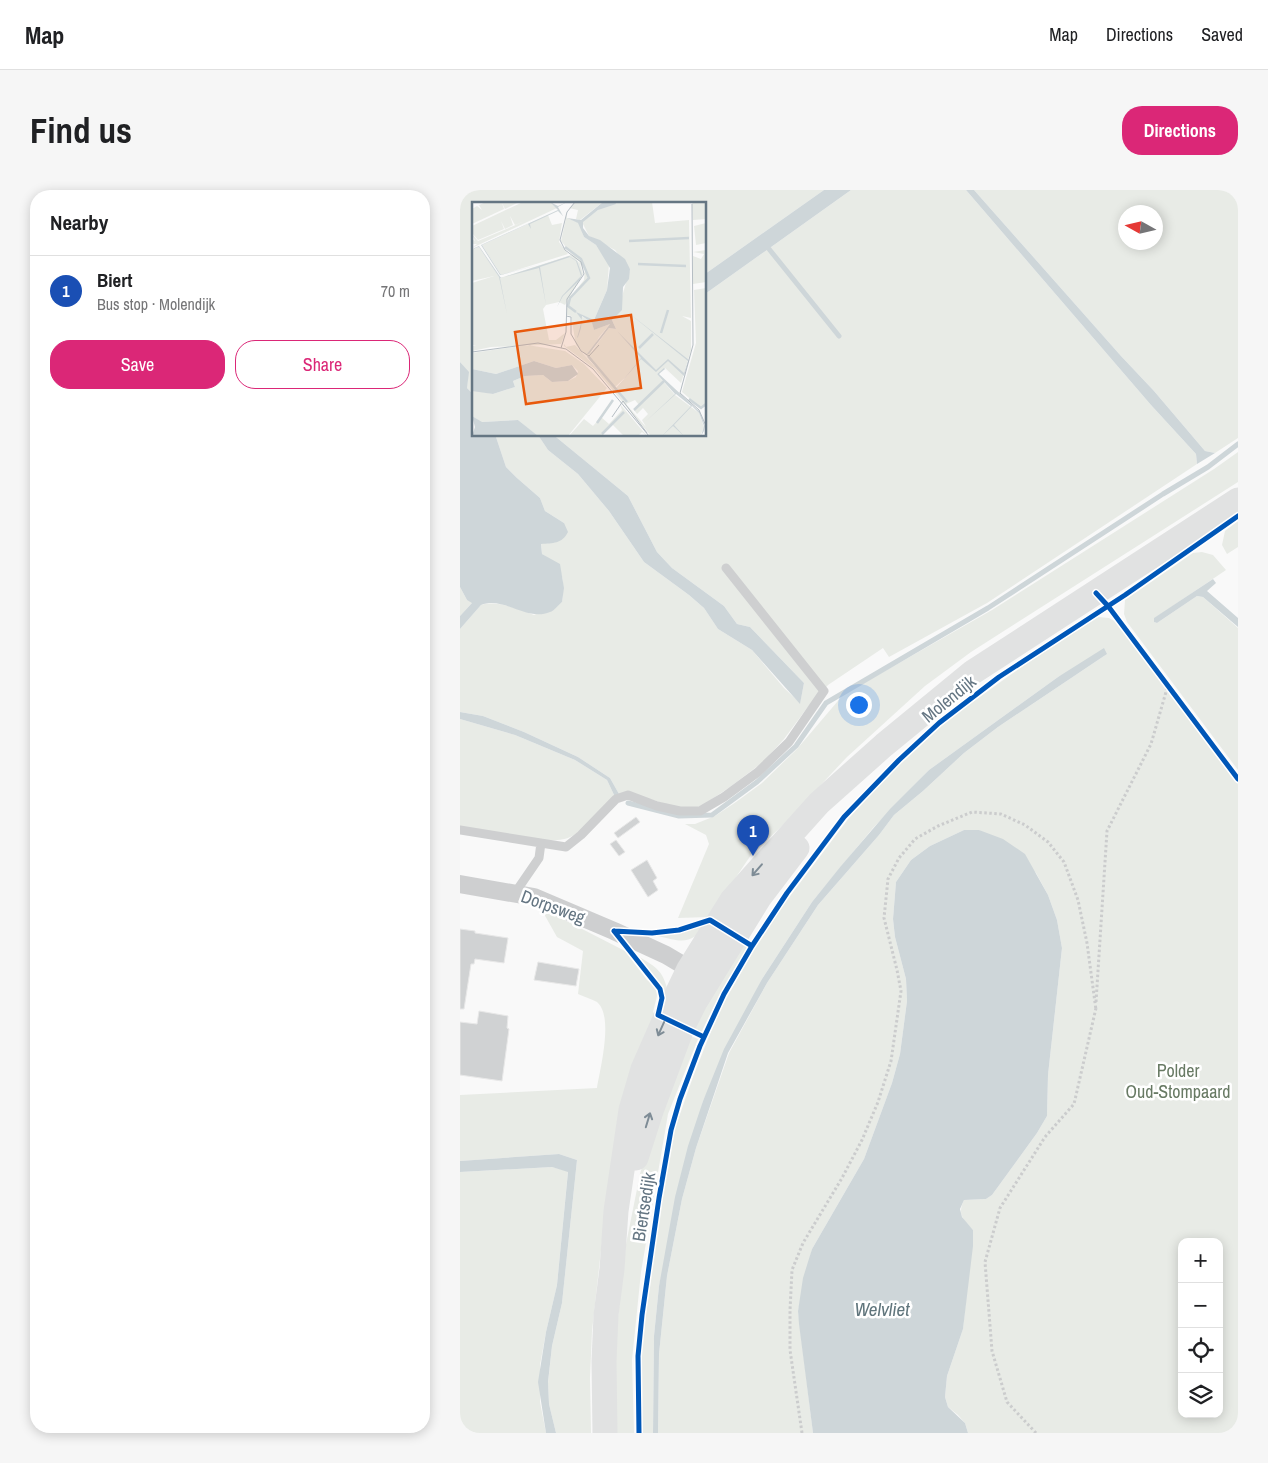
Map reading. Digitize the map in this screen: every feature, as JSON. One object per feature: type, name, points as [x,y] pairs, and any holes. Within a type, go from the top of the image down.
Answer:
[{"type":"main road","name":"Molendijk","points":[[699,974],[805,837],[866,762],[884,745],[973,672],[1238,500]]},
{"type":"main road","name":"Biertsedijk","points":[[605,1433],[604,1360],[606,1315],[612,1270],[635,1164],[651,1111],[682,1028],[699,974]]},
{"type":"street","name":"Dorpsweg","points":[[460,884],[515,892],[534,897],[666,955],[699,974]]},
{"type":"lane","points":[[460,830],[566,847],[616,799],[628,795],[658,806],[680,811],[700,811],[724,797],[758,772],[789,742],[824,691],[726,568]]},
{"type":"lane","points":[[515,892],[539,858],[541,842]]},
{"type":"path","points":[[1162,677],[1173,692]]},
{"type":"path","points":[[1036,1433],[1007,1402],[992,1350],[985,1262],[1000,1208],[1045,1137],[1074,1104],[1096,1010],[1107,831],[1151,744],[1168,685]]},
{"type":"path","points":[[802,1433],[790,1350],[792,1270],[803,1243],[842,1178],[862,1140],[878,1102],[891,1061],[900,991],[897,970],[884,918],[888,879],[898,858],[915,839],[938,826],[972,812],[1001,814],[1025,825],[1048,842],[1064,862],[1078,900],[1087,943],[1096,1010]]},
{"type":"green space","points":[[462,190],[824,190],[706,273],[706,202],[472,202],[472,393],[467,388],[468,372],[460,362],[460,192]]},
{"type":"green space","points":[[851,190],[966,190],[1151,405],[1196,454],[1197,464],[987,603],[889,657],[883,648],[828,685],[763,762],[703,805],[695,808],[675,807],[650,799],[619,794],[610,778],[578,757],[524,732],[483,716],[460,712],[460,629],[481,605],[501,604],[534,615],[562,602],[563,580],[561,574],[555,564],[542,554],[541,543],[552,543],[564,523],[545,511],[540,498],[506,467],[496,437],[539,436],[548,450],[578,474],[609,511],[644,562],[704,608],[718,629],[752,650],[784,688],[800,703],[804,683],[750,627],[737,624],[724,606],[672,568],[657,552],[628,496],[556,437],[706,436],[706,293]]},
{"type":"green space","points":[[974,190],[1238,190],[1238,438],[1215,453],[1205,451],[1154,391]]},
{"type":"green space","points":[[1238,452],[1238,482],[971,652],[925,686],[847,757],[785,823],[751,855],[709,917],[678,918],[709,844],[706,835],[685,824],[695,824],[715,816],[762,783],[797,749],[843,695],[992,610]]},
{"type":"green space","points":[[1238,521],[1238,547],[1227,554],[1222,545],[1225,531]]},
{"type":"green space","points":[[1202,552],[1213,555],[1226,570],[1155,618],[1154,622],[1157,623],[1197,596],[1203,597],[1238,628],[1238,770],[1127,622],[1124,614],[1125,600],[1193,553]]},
{"type":"green space","points":[[460,587],[467,600],[473,602],[460,616]]},
{"type":"green space","name":"Polder Oud-Stompaard","points":[[1098,617],[1109,618],[1118,623],[1238,784],[1238,1433],[968,1433],[965,1423],[948,1407],[945,1397],[947,1376],[963,1329],[973,1230],[962,1216],[961,1209],[964,1200],[986,1199],[992,1195],[1037,1133],[1047,1116],[1048,1075],[1062,948],[1057,920],[1048,895],[1036,873],[979,830],[964,830],[930,846],[911,860],[896,882],[893,919],[895,937],[906,979],[907,1001],[900,1054],[892,1083],[864,1159],[812,1249],[798,1311],[813,1433],[658,1433],[659,1354],[667,1276],[682,1199],[696,1148],[729,1053],[767,983],[818,905],[894,815],[964,753],[998,727],[1107,654],[1058,677],[929,770],[873,828],[812,902],[762,979],[703,1101],[659,1286],[654,1336],[653,1433],[642,1433],[642,1345],[672,1137],[719,1011],[755,948],[784,904],[849,818],[903,760],[949,719],[1023,666]]},
{"type":"green space","points":[[460,719],[515,735],[575,760],[607,780],[615,797],[580,831],[568,838],[559,840],[531,839],[460,829]]},
{"type":"green space","points":[[551,913],[625,951],[647,980],[656,987],[657,996],[653,1012],[660,1019],[604,1223],[592,1331],[590,1378],[591,1433],[556,1433],[549,1404],[548,1383],[552,1346],[562,1303],[577,1160],[559,1154],[460,1161],[460,1095],[597,1088],[603,1056],[605,1019],[602,1009],[597,1002],[578,994],[583,951],[557,937],[544,914]]},
{"type":"green space","points":[[709,923],[697,935],[687,940],[675,940],[658,936],[680,933]]},
{"type":"green space","points":[[738,941],[747,948],[701,1033],[692,1029]]},
{"type":"green space","points":[[639,957],[655,967],[662,975],[668,993],[664,1000],[663,988]]},
{"type":"green space","points":[[688,1035],[698,1039],[668,1114],[641,1272],[632,1360],[634,1433],[614,1433],[616,1335],[626,1244],[640,1174]]},
{"type":"green space","points":[[552,1167],[568,1171],[557,1285],[540,1365],[540,1402],[546,1433],[460,1433],[460,1172]]},
{"type":"water","points":[[824,190],[851,190],[706,293],[706,273]]},
{"type":"water","points":[[966,190],[974,190],[1154,391],[1205,451],[1215,453],[1197,464],[1196,454],[1151,405]]},
{"type":"water","points":[[460,362],[469,372],[467,388],[472,393],[472,436],[496,436],[506,467],[540,498],[545,511],[564,523],[568,532],[560,541],[541,544],[542,554],[560,564],[564,588],[562,602],[550,612],[533,614],[490,603],[481,605],[460,629],[460,616],[472,603],[467,600],[460,587]]},
{"type":"water","points":[[539,436],[556,436],[628,496],[657,552],[672,568],[724,606],[737,624],[750,627],[804,683],[800,704],[752,650],[718,629],[704,608],[644,562],[609,511],[578,474],[548,450]]},
{"type":"water","points":[[1213,579],[1216,583],[1207,591],[1238,618],[1238,627],[1203,597],[1197,596],[1157,623],[1154,622],[1154,618]]},
{"type":"water","points":[[1104,648],[1107,654],[998,727],[964,753],[894,815],[818,905],[767,983],[728,1053],[696,1148],[682,1199],[667,1276],[659,1354],[658,1433],[653,1433],[654,1336],[659,1286],[675,1197],[688,1146],[703,1101],[724,1049],[762,979],[812,902],[890,809],[929,770],[1058,677]]},
{"type":"water","points":[[460,712],[483,716],[524,732],[578,757],[610,778],[619,794],[615,797],[607,780],[575,760],[515,735],[460,719]]},
{"type":"water","name":"Welvliet","points":[[964,830],[979,830],[1003,839],[1025,854],[1048,895],[1057,920],[1062,948],[1048,1075],[1047,1116],[1037,1133],[992,1195],[986,1199],[964,1200],[960,1209],[962,1217],[973,1230],[973,1246],[963,1329],[947,1376],[945,1397],[948,1407],[965,1423],[968,1433],[813,1433],[798,1311],[803,1278],[812,1249],[864,1159],[892,1083],[900,1054],[907,1001],[906,979],[895,937],[893,919],[896,882],[911,860],[930,846]]},
{"type":"water","points":[[559,1154],[577,1160],[562,1303],[552,1346],[548,1382],[549,1404],[556,1433],[546,1433],[538,1382],[546,1332],[557,1285],[568,1172],[552,1167],[460,1172],[460,1161]]},
{"type":"building","points":[[636,817],[640,822],[618,838],[614,833]]},
{"type":"building","points":[[616,840],[625,852],[619,856],[610,844]]},
{"type":"building","points":[[647,860],[657,878],[653,881],[658,890],[648,897],[631,870]]},
{"type":"building","points":[[460,929],[508,938],[504,963],[475,959],[474,964],[471,964],[464,1009],[460,1009]]},
{"type":"building","points":[[538,962],[579,969],[576,986],[534,980]]},
{"type":"building","points":[[479,1011],[508,1016],[507,1028],[509,1029],[502,1081],[460,1075],[460,1022],[477,1024]]},
{"type":"waterway","points":[[769,249],[839,336]]},
{"type":"waterway","points":[[628,803],[679,816],[712,815],[757,782],[796,746],[826,703],[988,608],[1163,494],[1208,467],[1238,444]]},
{"type":"cycle path","points":[[639,1433],[638,1356],[642,1315],[671,1130],[680,1099],[700,1046],[724,994],[752,946],[787,893],[844,817],[899,760],[939,723],[999,677],[1125,595],[1238,516]]},
{"type":"cycle path","points":[[1096,593],[1108,606],[1238,779]]},
{"type":"cycle path","points":[[614,931],[652,933],[679,930],[710,920],[752,946]]},
{"type":"cycle path","points":[[614,931],[660,989],[662,998],[658,1015],[704,1037]]},
{"type":"place","name":"Biert","points":[[753,856]]}]
